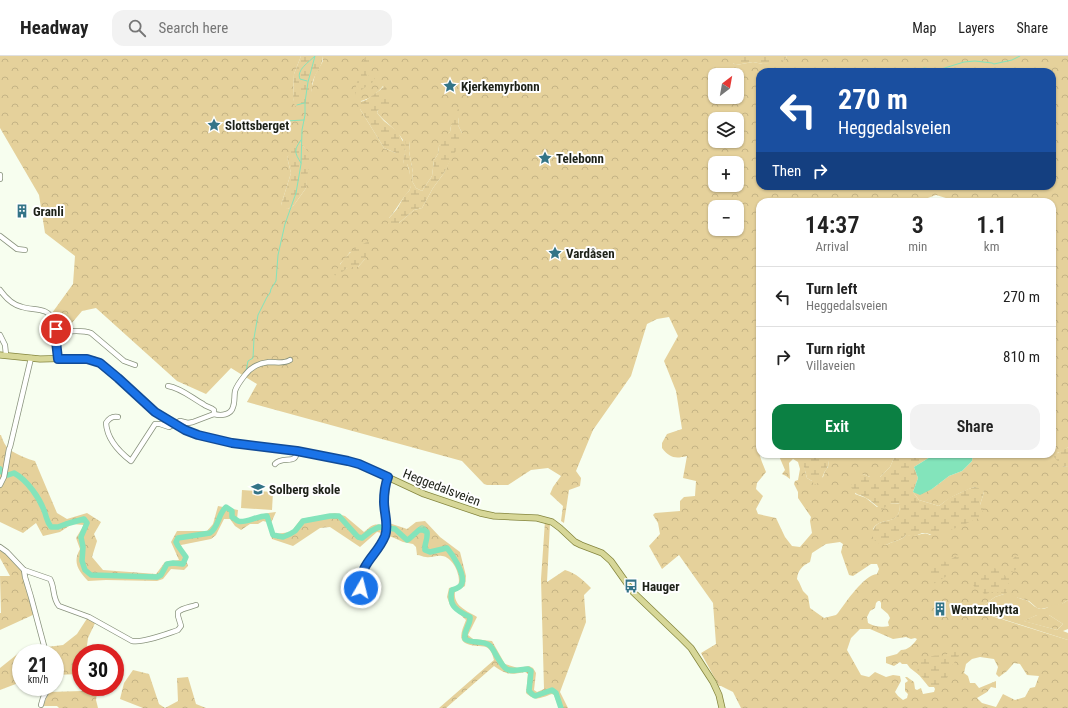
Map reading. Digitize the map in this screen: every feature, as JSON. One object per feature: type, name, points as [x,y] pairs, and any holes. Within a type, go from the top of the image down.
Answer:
[{"type":"main road","name":"Heggedalsveien","points":[[3,355],[30,358],[87,359],[100,363],[161,416],[198,435],[232,443],[297,451],[354,462],[425,494],[480,513],[494,516],[548,520],[560,528],[575,542],[605,555],[611,561],[633,592],[691,648],[713,682],[719,695],[722,708]]},
{"type":"street","points":[[0,236],[18,249],[25,250]]},
{"type":"street","points":[[0,290],[9,300],[20,307],[37,309],[47,312],[51,316],[56,332],[58,359]]},
{"type":"street","points":[[56,332],[79,331],[91,333],[124,361],[135,365]]},
{"type":"street","points":[[0,336],[5,345],[3,355]]},
{"type":"street","points":[[0,484],[5,473],[30,358]]},
{"type":"street","points":[[118,417],[116,416],[111,418],[106,423],[108,434],[116,446],[131,461],[155,424],[169,427],[180,422],[193,422],[214,414],[227,414],[232,410],[239,382],[250,369],[259,364],[268,362],[284,363],[290,360]]},
{"type":"street","points":[[168,386],[175,388],[212,408],[214,410],[214,414]]},
{"type":"street","points":[[275,464],[276,461],[280,460],[292,460],[297,455],[297,451]]},
{"type":"street","points":[[361,602],[360,582],[363,568],[383,540],[386,528],[384,501],[385,486],[388,477]]},
{"type":"street","points":[[0,547],[7,552],[24,570],[50,579],[52,581],[54,596],[59,606],[89,617],[132,641],[143,641],[178,630],[182,626],[178,612],[182,609],[190,608],[196,605]]},
{"type":"street","points":[[24,570],[44,644]]},
{"type":"street","points":[[41,705],[45,696]]},
{"type":"green space","points":[[0,56],[301,56],[294,74],[293,98],[296,107],[311,92],[315,75],[323,61],[323,56],[733,56],[733,63],[736,65],[753,62],[763,64],[785,60],[787,56],[1068,56],[1068,447],[1057,453],[1063,467],[1068,466],[1068,600],[1062,604],[1041,609],[1037,608],[1029,601],[1004,594],[995,597],[984,605],[977,606],[985,614],[1068,640],[1068,708],[741,708],[733,692],[719,686],[701,653],[716,644],[713,603],[679,555],[662,569],[649,546],[660,534],[658,523],[653,515],[655,513],[680,511],[680,501],[684,497],[695,496],[696,481],[683,478],[687,456],[673,457],[662,448],[662,443],[667,434],[682,429],[676,391],[664,361],[678,336],[669,317],[657,319],[647,324],[631,376],[593,430],[576,471],[581,478],[580,486],[569,490],[564,523],[561,521],[563,506],[550,494],[561,476],[548,468],[531,470],[508,485],[487,485],[484,484],[462,461],[247,402],[257,384],[231,368],[206,394],[177,381],[96,308],[82,311],[66,330],[52,313],[73,284],[75,256],[45,233],[39,195],[0,128]],"holes":[[[383,86],[386,91],[377,113],[397,132],[403,140],[396,153],[384,148],[360,109],[361,101],[376,93]],[[459,117],[458,125],[462,133],[444,173],[433,188],[422,208],[414,210],[399,223],[389,218],[411,186],[408,166],[407,164],[403,164],[407,141],[410,141],[409,151],[413,173],[412,181],[416,188],[422,191],[432,176],[434,160],[438,154],[439,146],[450,132],[451,126]],[[301,143],[307,151],[306,188],[294,205],[288,209],[281,205],[291,173],[287,157]],[[350,252],[365,259],[358,267],[349,267],[344,270],[340,264]],[[840,542],[843,544],[841,552],[849,575],[853,576],[871,564],[877,564],[879,569],[877,574],[861,584],[836,615],[824,618],[810,608],[808,596],[803,591],[797,579],[798,573],[801,569],[810,562],[812,553],[826,544]],[[880,601],[881,608],[888,614],[890,618],[888,622],[889,626],[884,627],[868,623],[867,617],[870,611],[875,608],[876,603]],[[860,629],[870,629],[893,639],[906,637],[917,639],[908,648],[901,650],[897,654],[886,657],[886,663],[894,666],[900,662],[902,664],[907,664],[929,687],[934,687],[934,692],[923,694],[921,688],[917,690],[915,689],[914,682],[905,677],[908,681],[905,683],[905,691],[908,694],[907,698],[903,700],[895,692],[901,681],[900,676],[893,675],[886,677],[875,672],[869,677],[861,675],[847,650],[851,638]],[[980,657],[994,659],[998,667],[996,674],[999,677],[1014,663],[1020,664],[1027,675],[1039,676],[1035,687],[1030,688],[1025,697],[1015,700],[1003,694],[996,707],[982,703],[977,698],[987,692],[991,687],[996,688],[996,681],[979,688],[975,683],[970,683],[968,676],[964,673],[966,664],[972,659]]]},
{"type":"green space","points":[[301,56],[323,56],[321,64],[313,80],[309,105],[295,107],[293,98],[294,74]]},
{"type":"green space","points":[[366,56],[371,56],[371,61],[366,72],[367,76],[371,74],[375,78],[372,83],[356,95],[355,92],[357,83],[363,70],[362,67]]},
{"type":"green space","points":[[733,56],[787,56],[785,60],[777,63],[763,64],[753,62],[736,65],[733,63]]},
{"type":"green space","points":[[384,86],[387,88],[386,91],[391,98],[390,106],[378,110],[377,113],[384,121],[398,132],[405,146],[404,153],[396,153],[384,148],[360,109],[360,102],[366,100]]},
{"type":"green space","points":[[460,108],[463,110],[459,117],[458,125],[464,134],[463,139],[444,173],[433,188],[422,208],[414,210],[399,223],[387,227],[389,218],[397,209],[411,186],[409,169],[407,164],[403,164],[406,146],[404,135],[406,134],[410,141],[409,151],[413,173],[412,181],[416,188],[422,191],[432,176],[434,160],[438,154],[439,146],[443,137],[450,132],[454,117]]},
{"type":"green space","points":[[301,143],[310,154],[306,188],[294,205],[288,209],[282,208],[281,205],[291,173],[287,157],[295,146]]},
{"type":"green space","points":[[369,241],[371,242],[365,259],[358,267],[347,268],[339,276],[334,275],[352,251]]},
{"type":"green space","points":[[0,435],[5,445],[10,450],[35,461],[57,513],[67,519],[87,513],[101,522],[94,534],[97,541],[92,557],[103,570],[156,574],[165,562],[179,560],[171,542],[177,531],[207,531],[213,524],[218,506],[238,510],[237,519],[243,523],[259,515],[276,512],[271,523],[275,534],[291,532],[301,519],[335,513],[345,516],[364,532],[374,525],[386,526],[386,534],[377,532],[360,547],[330,527],[320,528],[293,546],[272,539],[267,522],[263,521],[258,524],[250,524],[241,530],[235,526],[230,519],[224,519],[216,535],[211,539],[181,545],[188,566],[184,570],[171,569],[163,579],[157,581],[88,581],[79,570],[77,563],[80,549],[76,538],[84,525],[72,524],[60,532],[43,536],[36,523],[23,533],[0,522]]},
{"type":"green space","points":[[1068,447],[1068,466],[1063,467],[1055,458],[1056,454]]},
{"type":"green space","points":[[804,458],[831,458],[822,479],[815,485],[807,478],[803,463]]},
{"type":"green space","points":[[894,458],[929,458],[914,467],[918,478],[913,492],[919,500],[939,506],[949,498],[975,487],[984,492],[980,505],[984,507],[980,516],[975,520],[936,535],[921,533],[914,536],[906,535],[899,540],[886,545],[881,544],[874,540],[872,535],[873,531],[879,523],[893,519],[896,516],[899,512],[900,504],[890,504],[882,510],[868,499],[855,492],[851,487],[852,481],[857,477],[863,474],[870,477],[880,477],[890,467]]},
{"type":"green space","points":[[242,490],[273,492],[272,510],[241,508]]},
{"type":"green space","points":[[425,521],[440,537],[460,552],[466,576],[465,586],[455,592],[456,601],[462,608],[477,617],[468,635],[473,639],[492,641],[505,664],[518,668],[529,666],[533,668],[536,673],[534,690],[537,692],[544,689],[541,579],[545,521],[550,523],[547,582],[565,570],[579,577],[591,588],[584,595],[586,622],[560,692],[568,708],[559,708],[554,695],[552,694],[541,698],[533,698],[529,696],[526,693],[528,674],[525,672],[509,674],[494,666],[446,708],[439,708],[494,660],[492,653],[488,648],[484,646],[470,645],[461,638],[466,620],[450,605],[447,597],[449,588],[458,586],[459,582],[458,572],[453,563],[446,557],[442,556],[424,557],[417,555],[416,547],[413,544],[387,536],[386,522],[407,529],[416,522]]},
{"type":"green space","points":[[0,547],[22,569],[35,614],[0,630],[0,576],[10,576],[0,558]]},
{"type":"green space","points":[[958,555],[959,557],[957,562],[950,568],[947,576],[933,584],[930,583],[927,571],[932,560],[946,562]]},
{"type":"green space","points":[[1020,555],[1025,558],[1023,563],[1017,569],[1012,572],[1005,570],[1014,558]]},
{"type":"green space","points":[[990,566],[1003,572],[1006,577],[1010,577],[1011,580],[1007,586],[1007,593],[994,592],[984,594],[981,590],[977,590],[973,585],[973,582]]},
{"type":"green space","points":[[1004,594],[1011,594],[1020,599],[1027,600],[1040,609],[1062,604],[1068,600],[1068,629],[1063,631],[1068,633],[1068,640],[978,611],[977,606],[984,605],[995,597]],"holes":[[[1037,615],[1049,615],[1063,624],[1057,630],[1024,621]]]},
{"type":"green space","points":[[1037,615],[1049,615],[1063,624],[1057,630],[1023,621]]},
{"type":"green space","points":[[88,617],[96,621],[88,638],[87,644],[72,644],[72,674],[64,675],[64,644],[77,634]]},
{"type":"green space","points":[[952,649],[959,650],[961,653],[951,667],[947,678],[937,687],[928,686],[925,679],[918,674],[917,666],[919,661],[932,656],[945,656]]},
{"type":"green space","points":[[12,658],[12,685],[0,690],[0,668]]},
{"type":"green space","points":[[133,670],[149,674],[159,704],[165,708],[143,708],[120,699],[121,696],[124,696],[124,683]]},
{"type":"green space","points":[[188,677],[196,704],[206,708],[165,708],[178,701],[177,678]]},
{"type":"green space","points":[[72,691],[72,696],[97,696],[98,708],[59,708],[57,706],[43,706],[47,696],[64,696],[64,692]]},
{"type":"shaded area","points":[[929,458],[972,458],[972,461],[962,471],[949,476],[932,489],[920,495],[913,492],[918,478],[914,467]]},
{"type":"waterway","points":[[307,81],[300,79],[300,72],[301,69],[315,56]]},
{"type":"waterway","points":[[246,371],[248,361],[253,358],[254,338],[258,315],[276,281],[278,255],[285,224],[296,193],[301,164],[305,102],[308,82],[315,56]]},
{"type":"waterway","points":[[944,68],[964,62],[975,61],[994,64],[1012,60],[1020,56]]},
{"type":"waterway","points":[[297,105],[304,103]]},
{"type":"waterway","points":[[286,121],[304,120]]},
{"type":"waterway","points":[[301,140],[296,151],[301,163]]},
{"type":"waterway","points":[[0,469],[8,475],[14,473],[24,480],[40,501],[51,527],[58,527],[84,519],[87,523],[81,537],[83,547],[82,561],[85,570],[91,575],[157,577],[161,575],[167,564],[183,564],[186,557],[176,542],[178,538],[210,533],[226,507],[232,511],[232,517],[241,522],[267,516],[273,535],[283,537],[295,531],[303,521],[330,516],[339,516],[358,537],[362,538],[379,527],[395,529],[407,540],[419,530],[423,530],[427,532],[425,550],[430,552],[447,548],[462,575],[462,583],[459,587],[452,590],[451,600],[458,610],[470,617],[465,633],[465,639],[489,645],[508,670],[528,669],[531,671],[529,691],[535,696],[552,690],[556,693],[561,708]]},
{"type":"waterway","points":[[417,532],[418,528],[421,526],[426,528],[427,532]]},
{"type":"place","name":"Kjerkemyrbonn","points":[[450,86]]},
{"type":"place","name":"Slottsberget","points":[[214,125]]},
{"type":"place","name":"Telebonn","points":[[545,158]]},
{"type":"place","name":"Granli","points":[[22,211]]},
{"type":"place","name":"Vardåsen","points":[[555,253]]},
{"type":"place","name":"Solberg skole","points":[[258,489]]},
{"type":"place","name":"Hauger","points":[[631,586]]},
{"type":"place","name":"Wentzelhytta","points":[[940,609]]},
{"type":"route","points":[[56,329],[58,359],[79,358],[94,360],[100,363],[150,408],[185,430],[198,435],[232,443],[297,451],[348,461],[359,464],[388,477],[385,486],[384,501],[386,533],[383,540],[363,568],[360,577],[361,588]]}]
